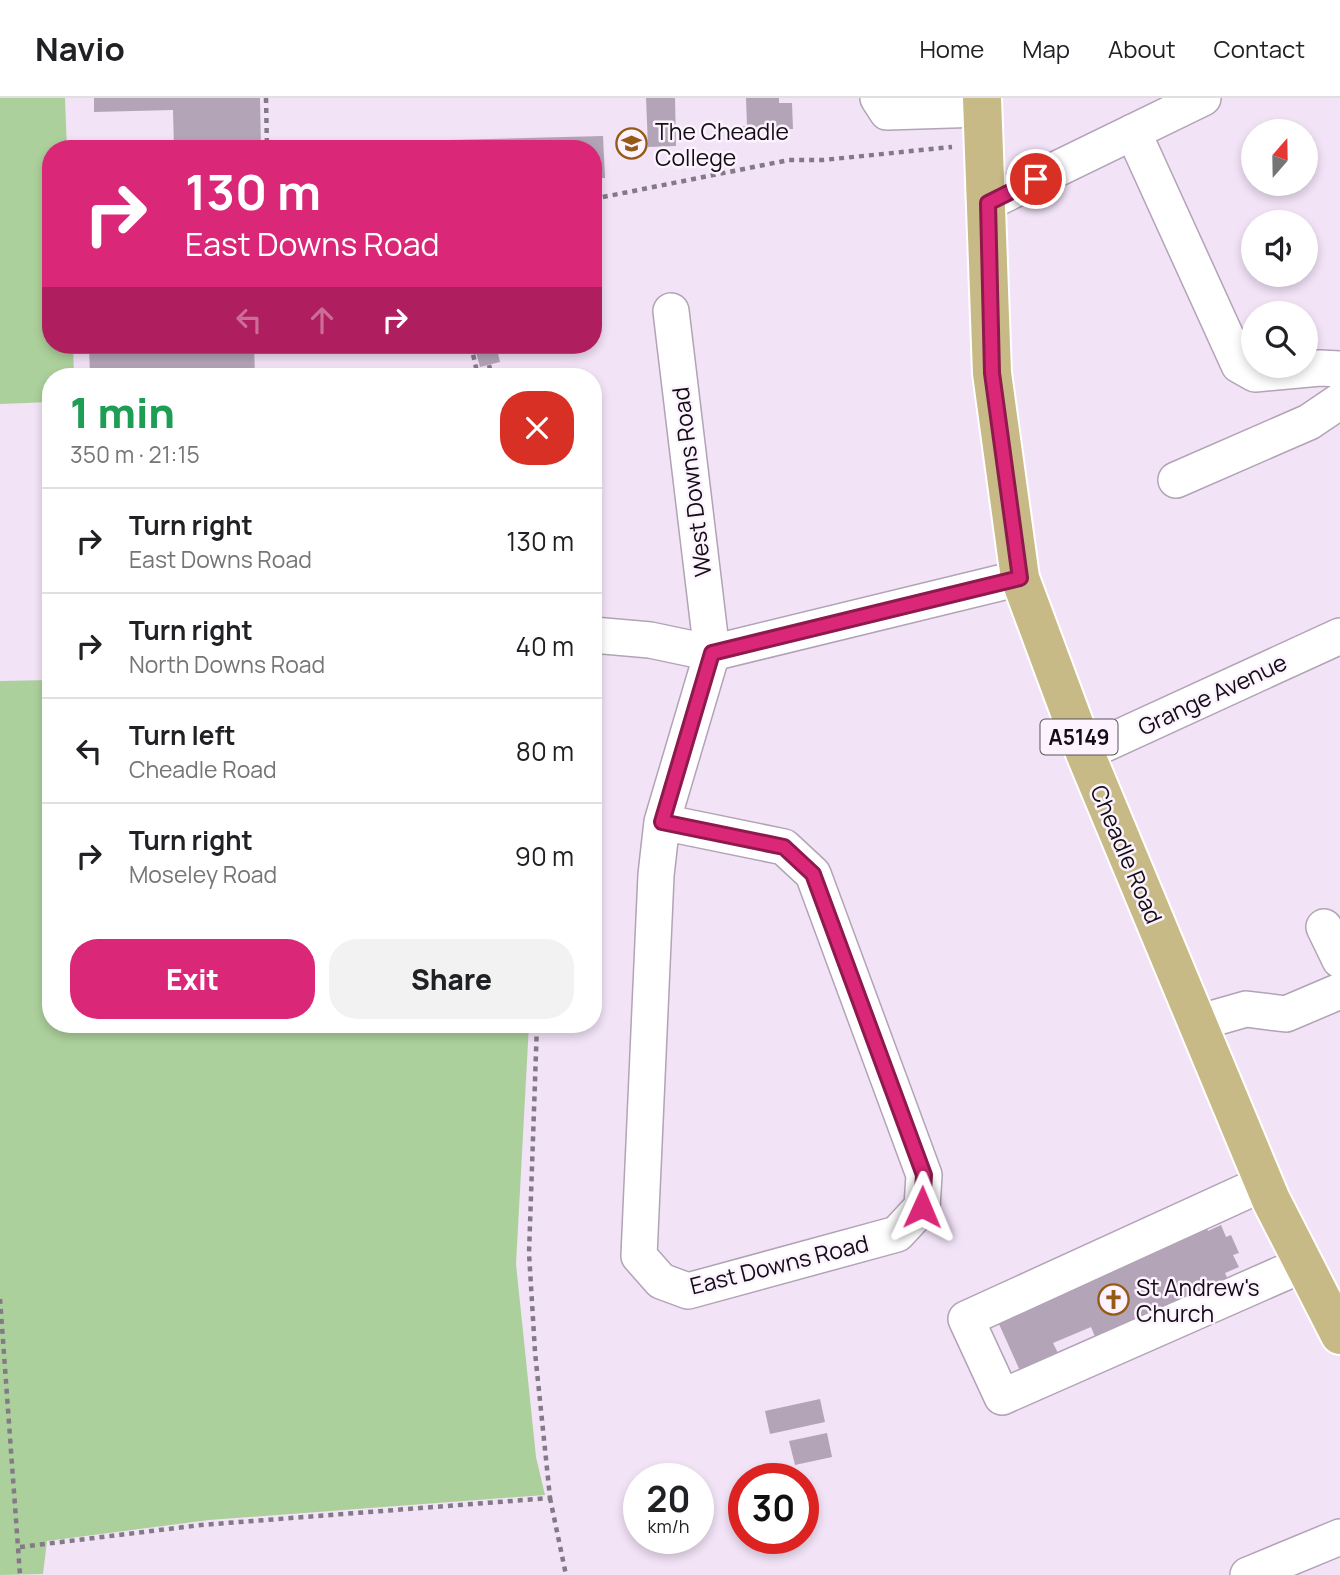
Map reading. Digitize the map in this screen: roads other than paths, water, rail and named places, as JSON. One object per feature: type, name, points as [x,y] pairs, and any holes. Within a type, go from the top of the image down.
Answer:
[{"type":"main road","name":"Cheadle Road","points":[[983,117],[992,373],[1020,578],[1085,753],[1264,1183],[1340,1335]]},
{"type":"street","points":[[878,98],[887,112],[983,117]]},
{"type":"street","points":[[988,203],[1203,98]]},
{"type":"street","points":[[1133,132],[1239,365],[1255,374],[1320,368],[1340,369]]},
{"type":"street","name":"West Downs Road","points":[[671,311],[712,653]]},
{"type":"street","points":[[1176,480],[1309,422],[1340,401]]},
{"type":"street","points":[[602,636],[650,640],[712,653],[1020,578]]},
{"type":"street","name":"Grange Avenue","points":[[1085,753],[1340,636]]},
{"type":"street","name":"East Downs Road","points":[[662,822],[784,847],[813,874],[924,1175],[922,1207],[897,1234],[688,1291],[661,1281],[639,1256],[656,875],[662,822],[712,653]]},
{"type":"street","points":[[1324,927],[1340,960]]},
{"type":"street","points":[[1197,1023],[1247,1009],[1286,1014],[1340,991]]},
{"type":"street","points":[[1264,1183],[966,1318],[1002,1397],[1304,1264]]},
{"type":"street","points":[[1248,1575],[1340,1537]]},
{"type":"place","name":"The Cheadle College","points":[[632,144]]},
{"type":"place","name":"St Andrew's Church","points":[[1113,1300]]}]
